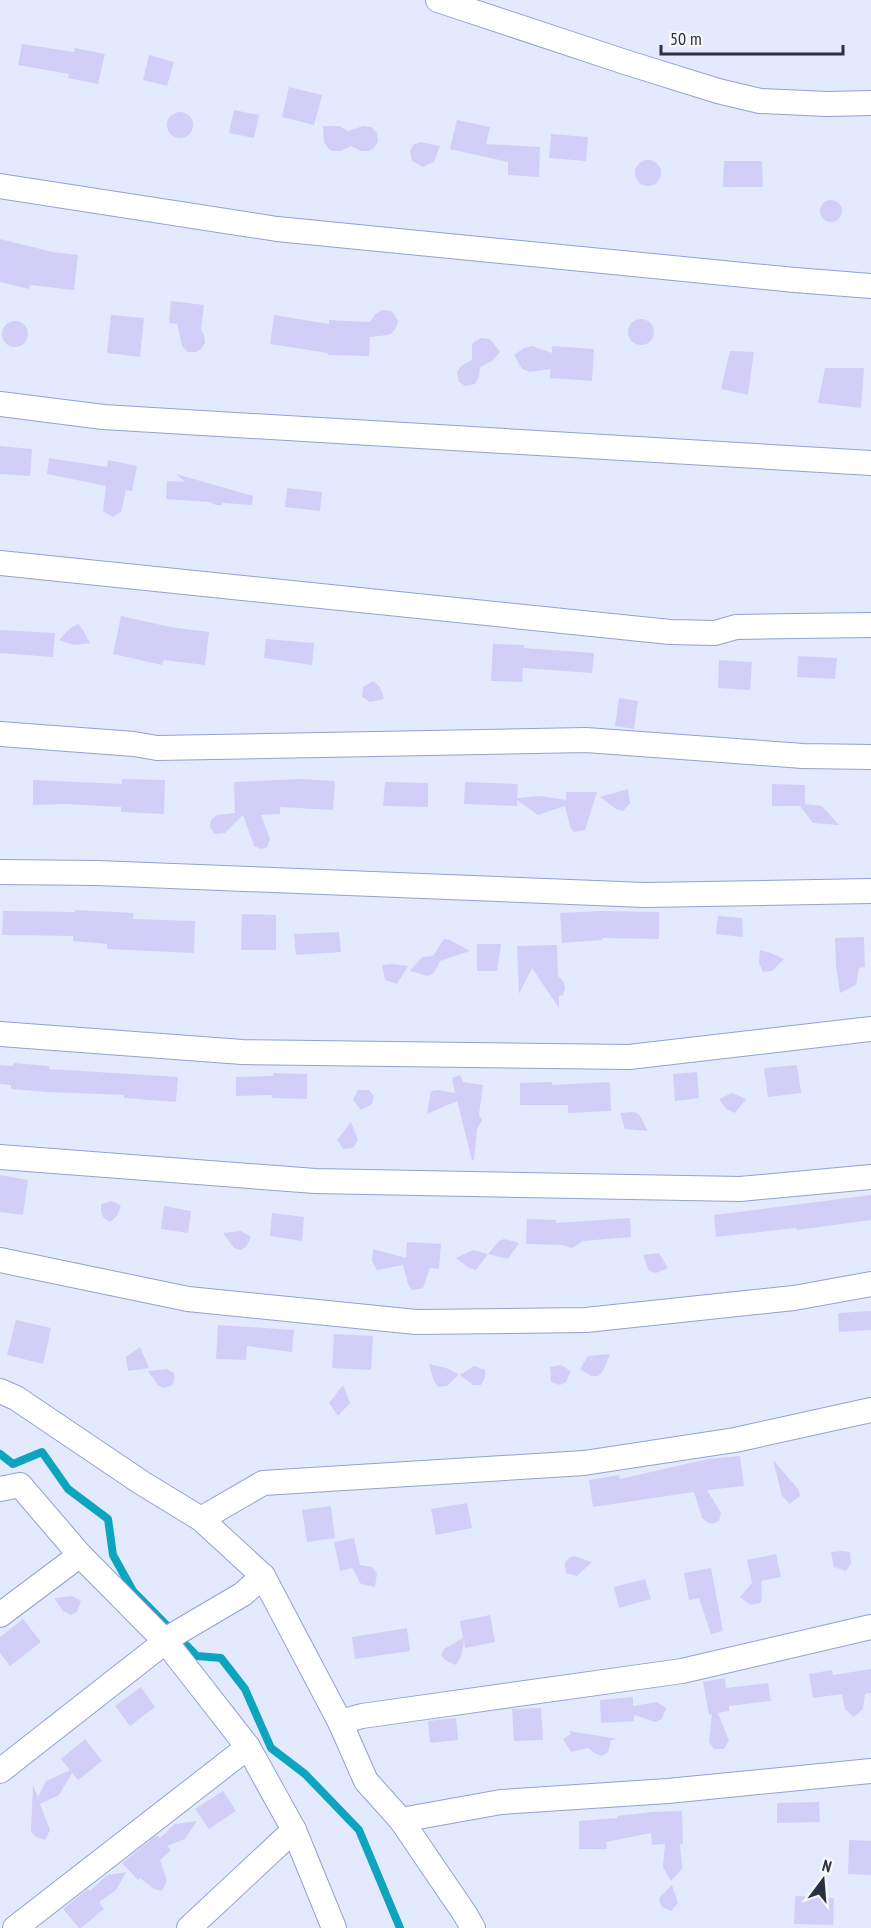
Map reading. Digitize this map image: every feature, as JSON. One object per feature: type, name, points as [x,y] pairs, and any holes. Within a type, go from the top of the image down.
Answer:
[{"type":"street","points":[[438,0],[677,78],[760,102],[871,103]]},
{"type":"street","points":[[0,186],[277,229],[871,286]]},
{"type":"street","points":[[0,404],[104,417],[871,463]]},
{"type":"street","points":[[0,563],[670,632],[715,633],[736,627],[871,625]]},
{"type":"street","points":[[0,734],[134,744],[157,748],[586,740],[803,756],[871,757]]},
{"type":"street","points":[[0,872],[97,873],[645,895],[871,891]]},
{"type":"street","points":[[0,1034],[242,1053],[628,1057],[871,1029]]},
{"type":"street","points":[[0,1157],[315,1181],[740,1189],[871,1177]]},
{"type":"street","points":[[0,1260],[188,1299],[416,1322],[586,1320],[794,1298],[871,1284]]},
{"type":"street","points":[[0,1391],[16,1398],[142,1483],[201,1519],[263,1576],[340,1722],[366,1781],[401,1820],[465,1914],[472,1928]]},
{"type":"street","points":[[201,1519],[263,1484],[584,1463],[735,1440],[871,1410]]},
{"type":"street","points":[[0,1488],[20,1485],[80,1555],[165,1642],[248,1747],[294,1830],[334,1928]]},
{"type":"street","points":[[0,1615],[80,1555]]},
{"type":"street","points":[[0,1771],[175,1634],[243,1594],[263,1576]]},
{"type":"street","points":[[340,1722],[362,1716],[682,1671],[871,1627]]},
{"type":"street","points":[[15,1928],[248,1747]]},
{"type":"street","points":[[401,1820],[501,1802],[668,1791],[871,1771]]},
{"type":"street","points":[[189,1928],[294,1830]]},
{"type":"building","points":[[22,44],[74,52],[75,48],[105,54],[98,84],[68,78],[69,74],[18,65]]},
{"type":"building","points":[[149,55],[174,62],[167,86],[143,80]]},
{"type":"building","points":[[289,87],[322,95],[314,125],[282,117]]},
{"type":"building","points":[[234,110],[259,115],[254,138],[229,133]]},
{"type":"building","points":[[180,112],[189,116],[193,125],[189,134],[180,138],[171,134],[167,125],[171,116]]},
{"type":"building","points":[[457,120],[490,127],[486,144],[540,147],[539,177],[508,175],[508,162],[450,149]]},
{"type":"building","points":[[323,126],[339,126],[348,131],[363,126],[371,127],[377,133],[378,142],[369,151],[361,151],[351,146],[341,151],[332,151],[324,142]]},
{"type":"building","points":[[551,134],[588,137],[586,161],[549,158]]},
{"type":"building","points":[[420,142],[440,146],[434,162],[423,167],[412,161],[410,151],[413,145]]},
{"type":"building","points":[[648,160],[657,164],[661,173],[657,182],[648,186],[639,182],[635,173],[639,164]]},
{"type":"building","points":[[724,161],[762,161],[763,187],[723,187]]},
{"type":"building","points":[[827,200],[835,200],[842,207],[842,215],[835,222],[827,222],[820,215],[820,207]]},
{"type":"building","points":[[0,239],[53,252],[78,255],[74,290],[30,285],[29,289],[0,282]]},
{"type":"building","points":[[171,301],[204,305],[201,330],[205,343],[200,350],[188,352],[182,346],[177,324],[169,323]]},
{"type":"building","points":[[382,310],[391,311],[394,314],[398,321],[397,326],[388,335],[370,337],[369,356],[328,355],[328,353],[270,344],[274,315],[329,324],[329,320],[370,322],[375,314]]},
{"type":"building","points":[[111,315],[144,318],[140,357],[107,353]]},
{"type":"building","points":[[641,319],[650,323],[654,332],[650,341],[641,345],[632,341],[628,332],[632,323]]},
{"type":"building","points":[[15,321],[24,325],[28,334],[24,343],[15,347],[6,343],[2,334],[6,325]]},
{"type":"building","points":[[481,338],[490,339],[500,352],[492,361],[480,367],[479,377],[475,384],[465,386],[459,382],[457,372],[461,366],[472,360],[472,345]]},
{"type":"building","points":[[532,346],[552,353],[552,346],[594,349],[592,381],[550,378],[550,369],[530,372],[522,369],[514,355]]},
{"type":"building","points":[[730,351],[754,352],[748,395],[721,389]]},
{"type":"building","points":[[825,368],[864,368],[861,408],[818,403]]},
{"type":"building","points":[[0,446],[32,449],[30,476],[0,474]]},
{"type":"building","points":[[49,458],[107,467],[108,460],[137,466],[132,491],[126,490],[121,512],[113,517],[103,511],[106,486],[47,474]]},
{"type":"building","points":[[176,474],[253,496],[252,505],[223,503],[216,505],[210,502],[166,499],[167,481],[185,482]]},
{"type":"building","points":[[287,488],[322,492],[320,511],[285,507]]},
{"type":"building","points":[[121,616],[170,627],[209,632],[205,665],[164,660],[162,665],[113,654]]},
{"type":"building","points":[[78,624],[90,643],[74,645],[59,640],[70,628]]},
{"type":"building","points":[[0,630],[55,633],[53,657],[0,653]]},
{"type":"building","points":[[266,639],[314,643],[312,665],[264,658]]},
{"type":"building","points":[[493,644],[594,653],[592,673],[523,668],[522,682],[491,681]]},
{"type":"building","points":[[798,656],[837,658],[835,679],[797,677]]},
{"type":"building","points":[[719,660],[752,662],[750,690],[718,688]]},
{"type":"building","points":[[373,681],[380,687],[384,699],[370,702],[362,697],[363,687]]},
{"type":"building","points":[[619,698],[638,701],[634,729],[615,726]]},
{"type":"building","points":[[122,779],[165,780],[164,814],[121,812],[121,807],[33,805],[33,780],[122,784]]},
{"type":"building","points":[[302,779],[335,781],[333,810],[280,807],[280,814],[261,815],[270,839],[267,847],[261,849],[254,846],[243,815],[225,833],[215,834],[210,827],[211,820],[217,815],[235,813],[234,782]]},
{"type":"building","points":[[385,782],[428,783],[428,807],[383,806]]},
{"type":"building","points":[[465,782],[518,784],[517,798],[540,796],[566,800],[566,792],[597,792],[585,830],[574,832],[570,827],[565,806],[538,815],[517,800],[517,806],[464,804]]},
{"type":"building","points":[[772,784],[805,785],[805,804],[822,806],[839,825],[813,823],[800,806],[772,806]]},
{"type":"building","points":[[628,789],[630,803],[623,811],[616,809],[600,797]]},
{"type":"building","points":[[75,910],[134,913],[133,919],[195,921],[194,953],[107,949],[107,944],[73,941],[73,936],[2,935],[3,911],[75,912]]},
{"type":"building","points":[[659,912],[659,939],[602,938],[603,940],[562,943],[560,913]]},
{"type":"building","points":[[242,914],[276,915],[276,950],[241,950]]},
{"type":"building","points":[[718,916],[742,918],[743,937],[716,934]]},
{"type":"building","points":[[339,932],[341,952],[296,955],[294,934]]},
{"type":"building","points":[[864,937],[865,967],[859,968],[856,985],[840,993],[835,938]]},
{"type":"building","points":[[444,939],[470,951],[440,961],[434,973],[428,976],[410,971],[422,957],[433,956]]},
{"type":"building","points":[[477,944],[501,944],[497,971],[477,971]]},
{"type":"building","points":[[557,945],[558,976],[564,982],[565,988],[563,995],[559,996],[559,1008],[532,968],[519,994],[517,946]]},
{"type":"building","points":[[760,950],[784,959],[772,971],[763,972],[759,963]]},
{"type":"building","points":[[382,965],[408,966],[397,984],[385,980]]},
{"type":"building","points":[[14,1063],[49,1066],[49,1069],[178,1077],[176,1102],[124,1098],[124,1095],[11,1089],[11,1085],[0,1084],[0,1065],[13,1066]]},
{"type":"building","points":[[797,1065],[801,1093],[768,1097],[764,1068]]},
{"type":"building","points":[[697,1072],[699,1098],[675,1101],[673,1074]]},
{"type":"building","points":[[273,1073],[307,1074],[307,1099],[272,1098],[272,1095],[236,1096],[236,1077],[273,1076]]},
{"type":"building","points":[[460,1075],[463,1082],[483,1085],[479,1115],[482,1120],[477,1129],[474,1160],[472,1160],[457,1101],[427,1114],[431,1091],[455,1093],[452,1078]]},
{"type":"building","points":[[552,1082],[552,1085],[610,1082],[611,1111],[568,1113],[568,1105],[520,1105],[520,1083]]},
{"type":"building","points":[[358,1090],[369,1090],[374,1096],[372,1104],[361,1110],[353,1100]]},
{"type":"building","points":[[732,1093],[746,1099],[735,1113],[726,1109],[719,1099]]},
{"type":"building","points":[[632,1112],[640,1116],[648,1131],[625,1129],[620,1113]]},
{"type":"building","points":[[351,1122],[358,1140],[353,1148],[343,1149],[337,1140]]},
{"type":"building","points":[[0,1175],[28,1180],[23,1215],[0,1212]]},
{"type":"building","points":[[871,1195],[871,1220],[797,1230],[796,1228],[716,1237],[714,1215]]},
{"type":"building","points":[[111,1201],[121,1205],[117,1216],[110,1222],[103,1217],[101,1204]]},
{"type":"building","points":[[164,1206],[191,1211],[188,1233],[161,1229]]},
{"type":"building","points":[[272,1213],[304,1217],[302,1241],[270,1236]]},
{"type":"building","points":[[630,1218],[631,1237],[583,1241],[572,1248],[562,1245],[526,1244],[527,1219],[556,1220],[556,1223]]},
{"type":"building","points":[[241,1231],[251,1237],[246,1247],[240,1250],[234,1248],[223,1233]]},
{"type":"building","points":[[504,1239],[519,1243],[508,1259],[488,1254],[499,1241]]},
{"type":"building","points":[[407,1242],[441,1244],[439,1269],[430,1268],[423,1288],[412,1290],[403,1265],[377,1270],[372,1261],[373,1249],[406,1258]]},
{"type":"building","points":[[473,1250],[488,1254],[476,1270],[469,1268],[456,1258]]},
{"type":"building","points":[[659,1253],[668,1268],[656,1273],[649,1271],[643,1255]]},
{"type":"building","points":[[871,1311],[871,1330],[839,1332],[838,1313]]},
{"type":"building","points":[[16,1320],[51,1328],[43,1364],[7,1355]]},
{"type":"building","points":[[218,1325],[294,1330],[292,1352],[247,1346],[246,1360],[216,1359]]},
{"type":"building","points":[[334,1334],[373,1336],[371,1370],[332,1368]]},
{"type":"building","points":[[140,1347],[149,1368],[128,1371],[126,1357]]},
{"type":"building","points":[[610,1354],[603,1371],[598,1376],[591,1376],[580,1369],[588,1356]]},
{"type":"building","points":[[429,1364],[459,1374],[447,1386],[438,1387]]},
{"type":"building","points":[[561,1365],[571,1371],[566,1382],[560,1385],[551,1382],[550,1367]]},
{"type":"building","points":[[474,1366],[485,1370],[485,1378],[481,1385],[473,1385],[460,1375]]},
{"type":"building","points":[[167,1369],[174,1373],[174,1382],[171,1386],[163,1388],[148,1371]]},
{"type":"building","points":[[343,1385],[350,1403],[338,1416],[329,1403]]},
{"type":"building","points":[[740,1456],[744,1486],[707,1490],[721,1513],[719,1521],[712,1524],[702,1518],[694,1492],[593,1507],[589,1480],[619,1475],[620,1479],[708,1459]]},
{"type":"building","points":[[773,1460],[799,1490],[800,1496],[790,1504],[782,1496]]},
{"type":"building","points":[[467,1503],[472,1528],[436,1535],[431,1509]]},
{"type":"building","points":[[331,1506],[335,1538],[307,1542],[302,1510]]},
{"type":"building","points":[[354,1538],[360,1565],[372,1567],[377,1573],[375,1587],[361,1584],[352,1568],[340,1571],[334,1542]]},
{"type":"building","points":[[831,1552],[850,1552],[851,1564],[846,1571],[834,1567]]},
{"type":"building","points":[[776,1554],[781,1577],[761,1581],[762,1599],[760,1603],[750,1605],[740,1597],[752,1583],[747,1560]]},
{"type":"building","points":[[574,1556],[592,1562],[577,1576],[566,1573],[565,1567],[565,1562]]},
{"type":"building","points":[[711,1568],[723,1631],[711,1634],[699,1598],[689,1600],[684,1573]]},
{"type":"building","points":[[645,1579],[651,1599],[619,1608],[614,1587]]},
{"type":"building","points":[[72,1596],[81,1601],[77,1612],[71,1615],[63,1611],[54,1598]]},
{"type":"building","points":[[490,1615],[495,1642],[465,1648],[464,1640],[461,1657],[456,1665],[445,1660],[441,1655],[444,1649],[463,1638],[460,1621]]},
{"type":"building","points":[[23,1619],[41,1642],[10,1666],[0,1653],[0,1637]]},
{"type":"building","points":[[407,1628],[410,1651],[355,1659],[352,1637]]},
{"type":"building","points":[[871,1669],[871,1693],[865,1694],[863,1709],[854,1717],[845,1709],[842,1694],[813,1698],[809,1674],[832,1670],[833,1675]]},
{"type":"building","points":[[725,1678],[726,1688],[768,1683],[771,1701],[729,1706],[729,1711],[718,1713],[729,1741],[724,1749],[714,1749],[709,1742],[712,1714],[709,1715],[703,1682]]},
{"type":"building","points":[[141,1687],[155,1707],[130,1726],[115,1706]]},
{"type":"building","points":[[633,1697],[633,1706],[657,1702],[666,1708],[662,1719],[655,1722],[634,1715],[634,1721],[601,1723],[600,1700]]},
{"type":"building","points":[[541,1708],[543,1740],[514,1741],[512,1709]]},
{"type":"building","points":[[456,1718],[458,1740],[430,1743],[428,1721]]},
{"type":"building","points":[[569,1731],[617,1739],[611,1740],[608,1752],[602,1756],[588,1748],[571,1752],[563,1739],[571,1734]]},
{"type":"building","points":[[85,1739],[102,1761],[78,1780],[72,1773],[59,1795],[40,1804],[50,1830],[45,1840],[36,1837],[31,1832],[33,1785],[38,1797],[46,1781],[70,1770],[61,1759]]},
{"type":"building","points":[[223,1791],[236,1811],[209,1829],[195,1809]]},
{"type":"building","points":[[819,1802],[820,1822],[777,1823],[777,1803]]},
{"type":"building","points":[[682,1811],[683,1844],[680,1844],[682,1869],[671,1881],[663,1867],[665,1844],[652,1845],[651,1833],[606,1842],[607,1849],[579,1849],[579,1821],[652,1812]]},
{"type":"building","points":[[197,1821],[185,1839],[167,1846],[171,1850],[160,1860],[167,1881],[162,1891],[154,1889],[140,1878],[138,1880],[122,1863],[157,1835],[160,1838],[175,1824]]},
{"type":"building","points":[[849,1840],[871,1841],[871,1875],[848,1874]]},
{"type":"building","points":[[126,1872],[116,1890],[99,1902],[104,1909],[79,1928],[63,1909],[88,1889],[90,1891],[107,1875]]},
{"type":"building","points":[[672,1885],[678,1903],[671,1911],[662,1907],[659,1901]]},
{"type":"building","points":[[795,1896],[834,1898],[833,1925],[794,1924]]},
{"type":"waterway","points":[[0,1454],[13,1464],[42,1452],[68,1489],[108,1519],[113,1555],[133,1591],[197,1656],[221,1658],[245,1689],[271,1748],[305,1774],[359,1830],[400,1928]]}]
